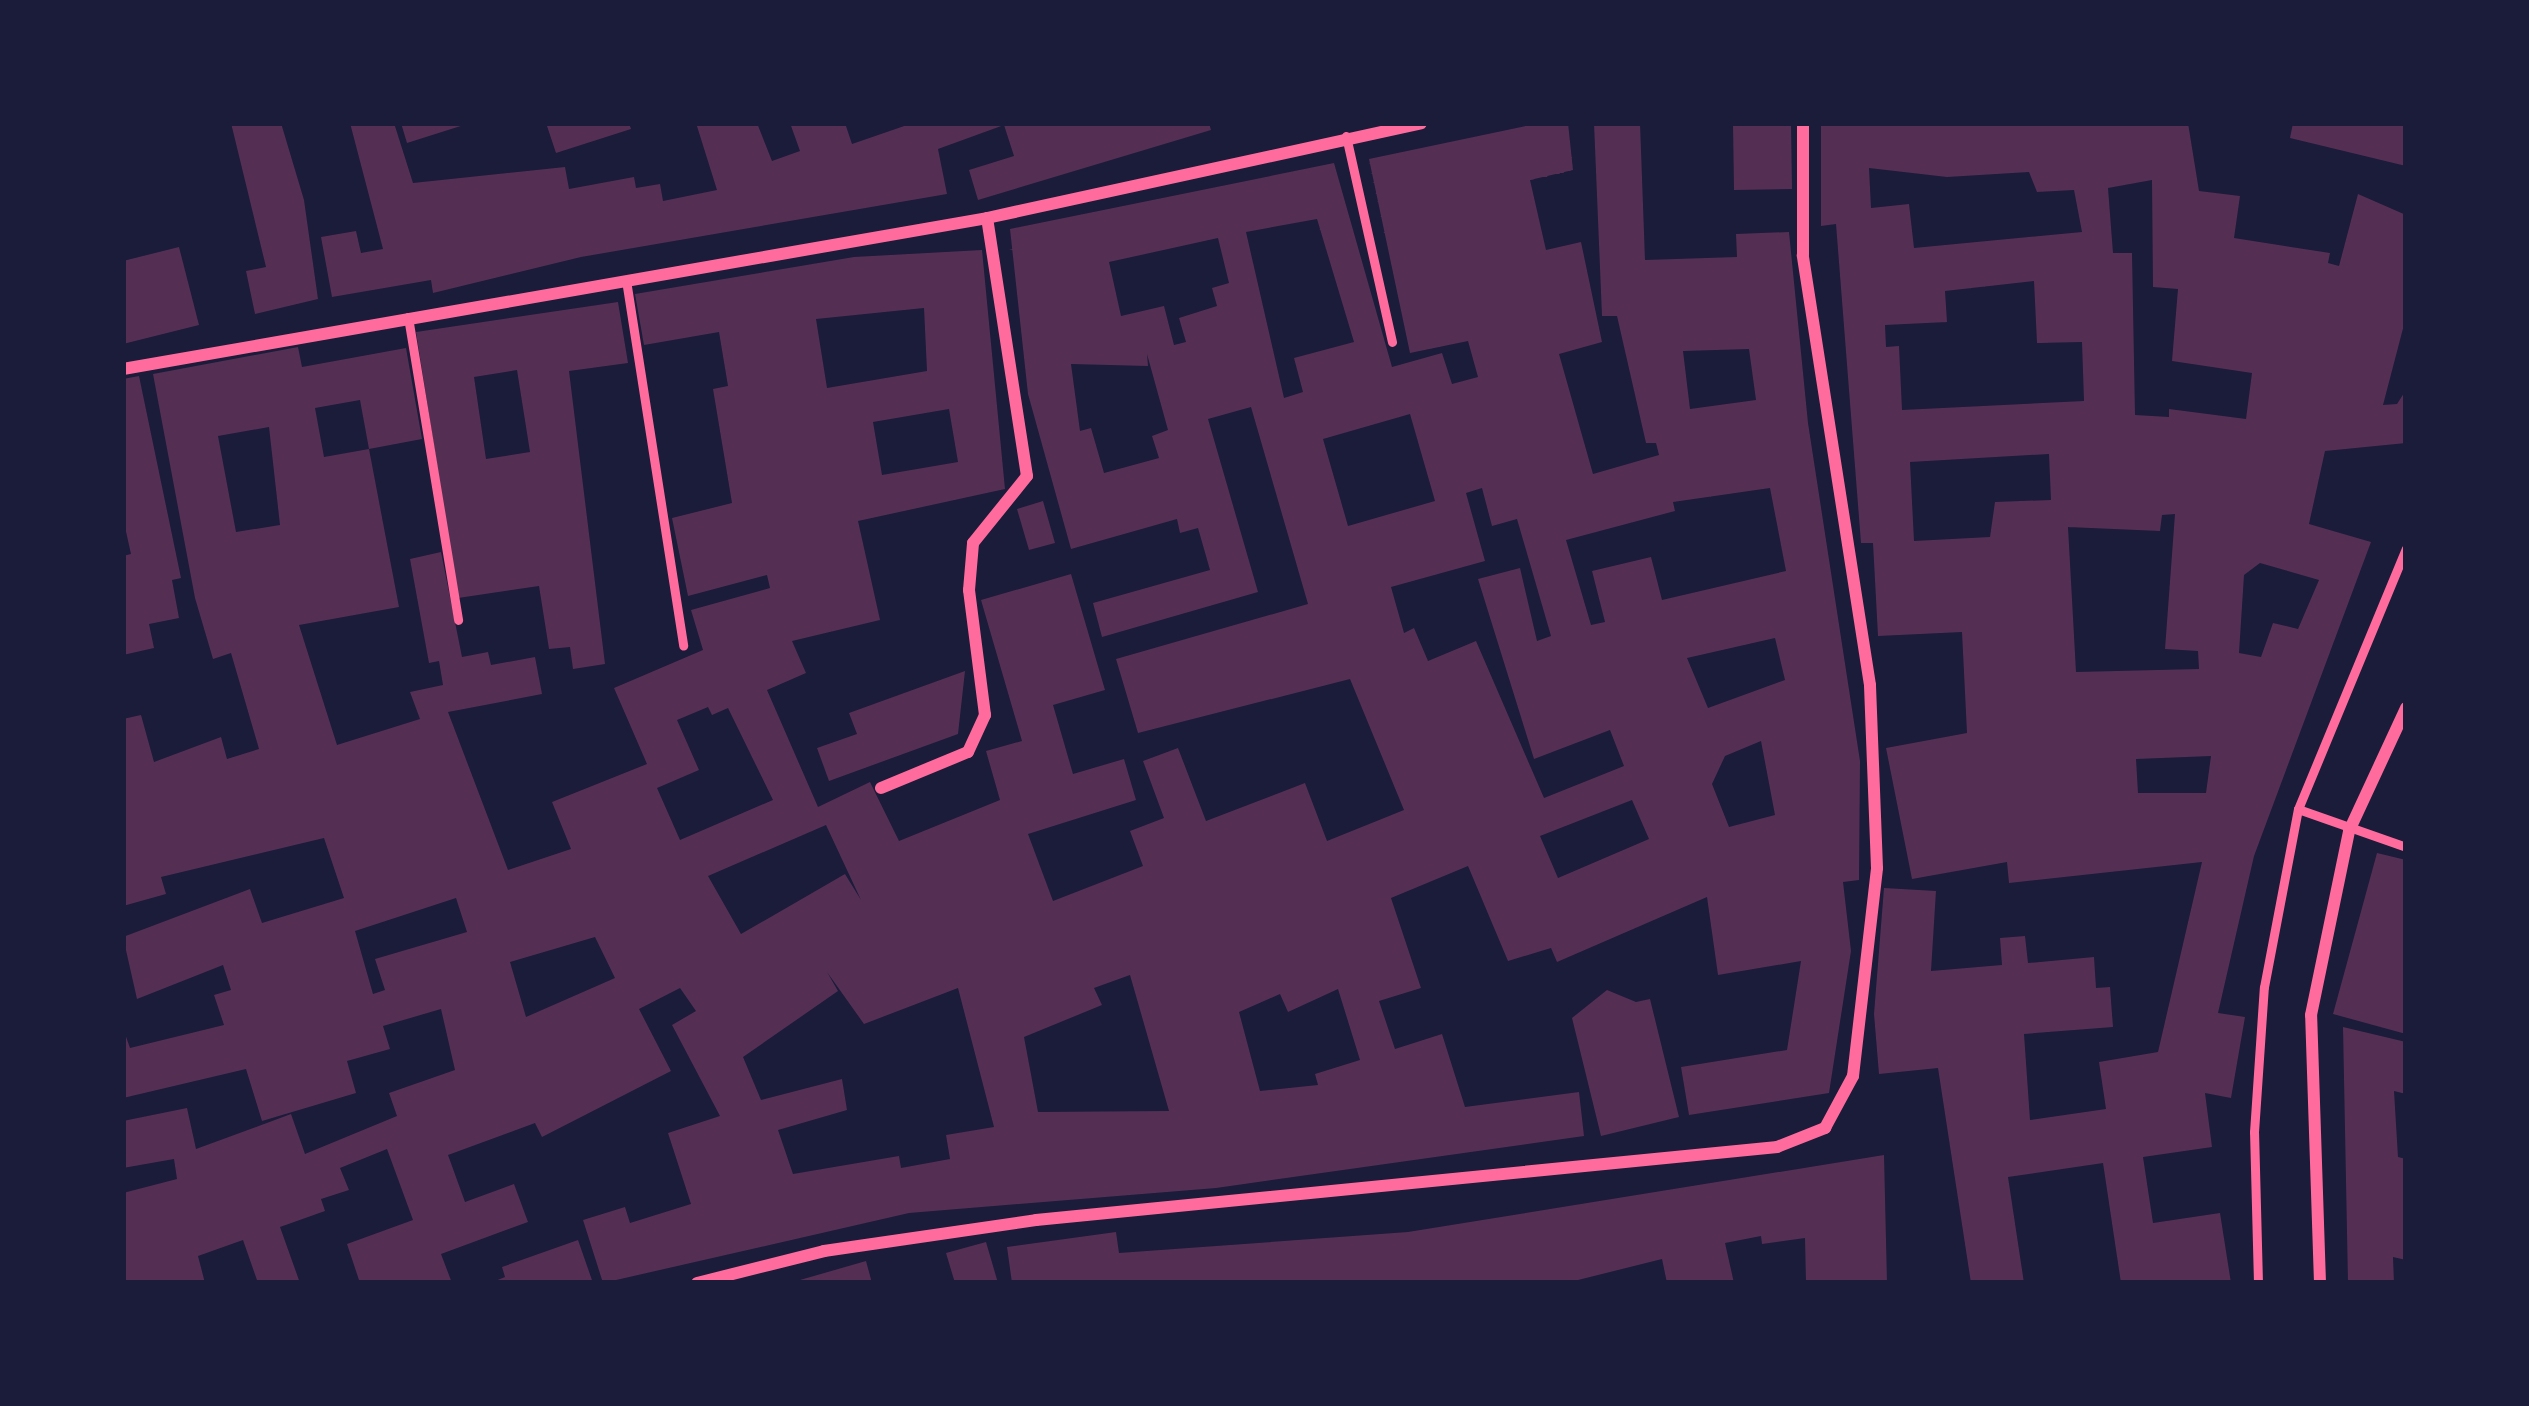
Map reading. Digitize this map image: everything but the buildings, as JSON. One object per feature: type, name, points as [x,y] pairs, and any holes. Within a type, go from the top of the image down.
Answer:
[{"type":"street","points":[[123,369],[987,218],[1421,123]]},
{"type":"street","points":[[697,1283],[824,1251],[1036,1220],[1777,1148],[1825,1128],[1852,1076],[1876,868],[1870,686],[1804,255],[1804,123]]},
{"type":"street","points":[[881,788],[968,752],[985,715],[969,590],[973,543],[1027,476],[987,218]]},
{"type":"street","points":[[2320,1283],[2311,1015],[2349,831],[2406,708]]},
{"type":"lane","points":[[1346,136],[1392,343]]},
{"type":"lane","points":[[626,280],[683,646]]},
{"type":"lane","points":[[408,316],[458,620]]},
{"type":"lane","points":[[2258,1283],[2254,1132],[2264,987],[2298,809],[2406,548]]},
{"type":"lane","points":[[2298,809],[2406,848]]}]
